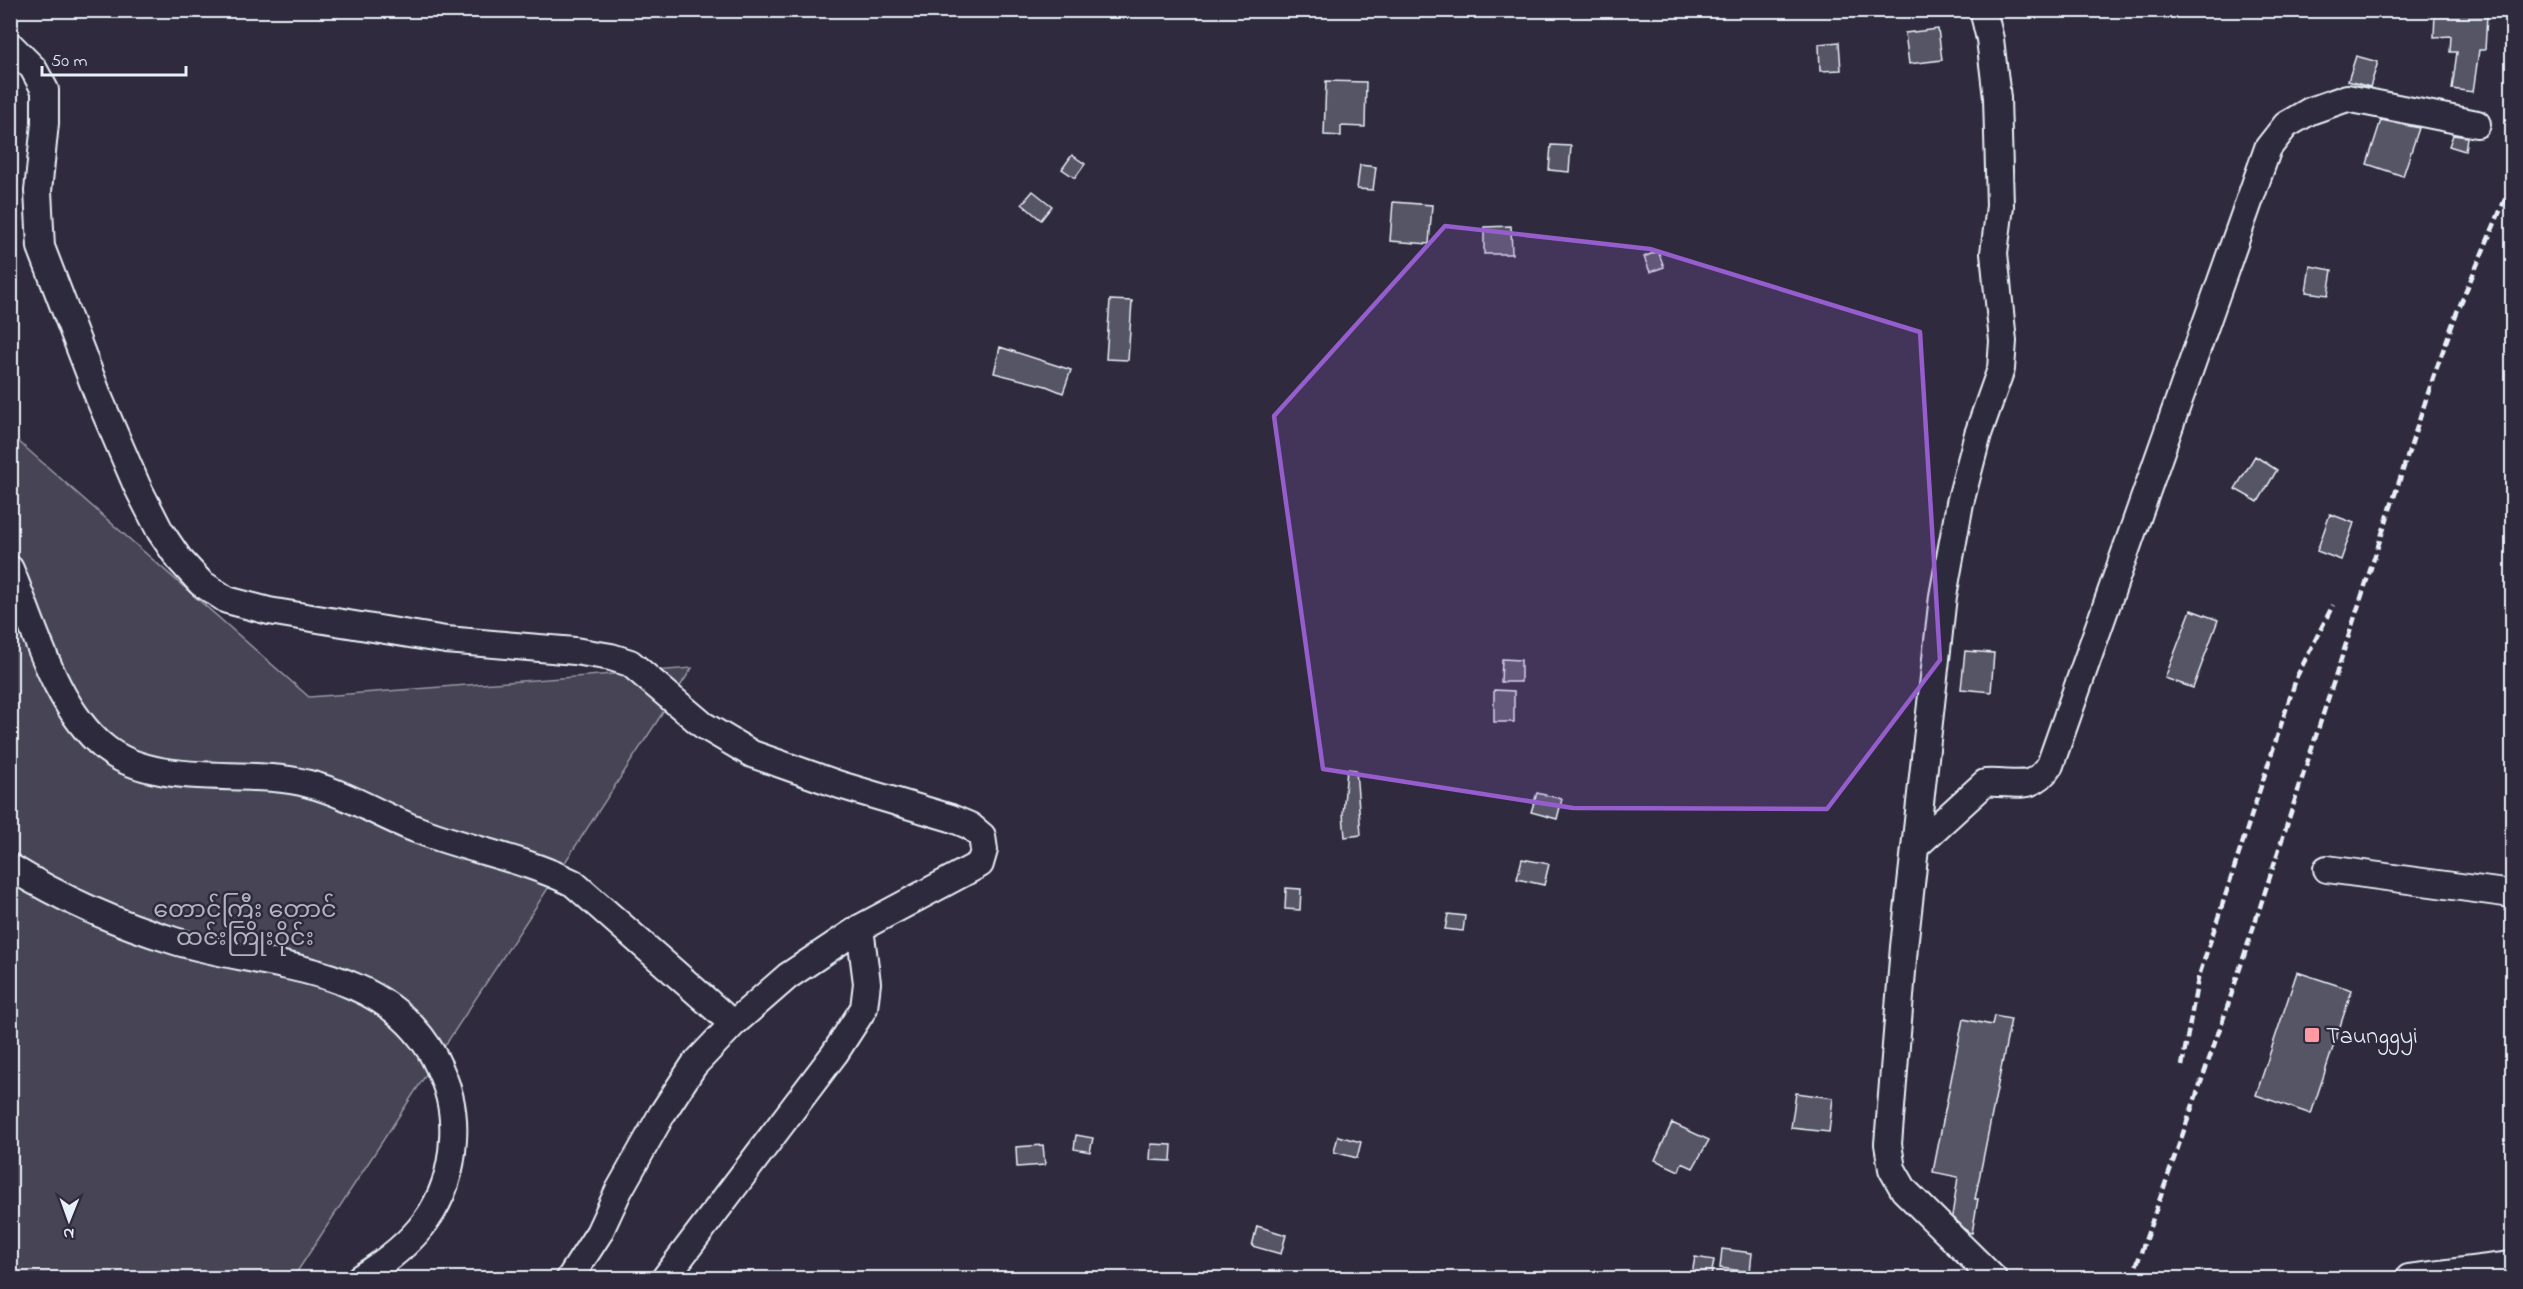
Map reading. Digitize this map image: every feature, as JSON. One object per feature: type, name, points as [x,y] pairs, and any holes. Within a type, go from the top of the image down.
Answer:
[{"type":"street","points":[[1983,10],[1990,39],[1997,98],[2000,206],[1994,253],[2003,341],[2001,369],[1978,434],[1960,503],[1942,596],[1915,847],[1888,1144],[1892,1169],[1904,1190],[1993,1278]]},
{"type":"street","points":[[10,45],[33,68],[45,90],[45,123],[38,191],[41,247],[99,398],[137,486],[166,541],[179,560],[201,583],[227,600],[269,611],[446,640],[575,651],[611,657],[630,663],[703,725],[752,754],[840,785],[951,818],[970,826],[982,836],[984,850],[980,864],[860,928],[788,976],[733,1024],[694,1065],[662,1114],[618,1192],[599,1233],[570,1278]]},
{"type":"street","points":[[1915,847],[1985,783],[2027,784],[2041,779],[2049,765],[2268,148],[2286,125],[2310,111],[2347,98],[2478,124]]},
{"type":"street","points":[[10,568],[59,688],[82,726],[107,749],[137,765],[164,771],[307,783],[340,794],[418,830],[542,867],[573,883],[733,1024]]},
{"type":"street","points":[[10,867],[59,897],[176,941],[314,971],[359,987],[391,1008],[422,1036],[446,1080],[455,1116],[452,1156],[440,1200],[418,1234],[388,1261],[360,1278]]},
{"type":"street","points":[[2327,869],[2512,894]]},
{"type":"street","points":[[665,1278],[835,1053],[864,1008],[867,982],[860,928]]},
{"type":"street","points":[[2409,1278],[2460,1275],[2512,1265]]},
{"type":"highlighted area","points":[[1445,226],[1650,249],[1920,332],[1940,660],[1827,809],[1573,808],[1323,769],[1274,416]]},
{"type":"green space","name":"တောင်ကြီး တောင် ထင်းကြိုးဝိုင်း","points":[[10,434],[309,697],[692,668],[293,1278],[11,1278]]},
{"type":"building","points":[[2435,13],[2487,15],[2485,50],[2479,50],[2473,92],[2452,89],[2457,52],[2450,52],[2451,36],[2434,37]]},
{"type":"building","points":[[1938,29],[1942,60],[1909,64],[1905,33]]},
{"type":"building","points":[[1839,42],[1841,70],[1820,71],[1819,44]]},
{"type":"building","points":[[2356,56],[2378,62],[2370,87],[2348,81]]},
{"type":"building","points":[[1326,81],[1366,82],[1365,127],[1341,126],[1341,136],[1324,135]]},
{"type":"building","points":[[2381,120],[2419,128],[2403,176],[2367,164]]},
{"type":"building","points":[[2453,135],[2467,137],[2465,151],[2449,146]]},
{"type":"building","points":[[1551,145],[1571,146],[1569,172],[1549,170]]},
{"type":"building","points":[[1072,155],[1085,164],[1075,178],[1062,169]]},
{"type":"building","points":[[1360,165],[1376,167],[1373,190],[1357,189]]},
{"type":"building","points":[[1033,191],[1052,206],[1041,220],[1022,204]]},
{"type":"building","points":[[1393,202],[1432,205],[1429,244],[1390,241]]},
{"type":"building","points":[[1511,226],[1512,254],[1484,254],[1484,227]]},
{"type":"building","points":[[1658,251],[1664,267],[1650,272],[1644,257]]},
{"type":"building","points":[[2310,266],[2332,270],[2328,295],[2306,292]]},
{"type":"building","points":[[1110,300],[1132,301],[1128,360],[1106,359]]},
{"type":"building","points":[[1000,347],[1071,370],[1063,393],[1046,386],[994,373]]},
{"type":"building","points":[[2255,456],[2277,470],[2258,502],[2235,489]]},
{"type":"building","points":[[2330,514],[2354,523],[2341,560],[2317,551]]},
{"type":"building","points":[[2191,610],[2218,620],[2193,688],[2165,678]]},
{"type":"building","points":[[1965,651],[1994,653],[1991,692],[1961,689]]},
{"type":"building","points":[[1502,659],[1521,660],[1521,682],[1501,682]]},
{"type":"building","points":[[1494,690],[1514,691],[1514,722],[1494,722]]},
{"type":"building","points":[[1347,769],[1356,770],[1361,835],[1345,837],[1343,814]]},
{"type":"building","points":[[1537,793],[1562,799],[1557,819],[1531,812]]},
{"type":"building","points":[[1522,859],[1549,864],[1544,885],[1517,879]]},
{"type":"building","points":[[1286,888],[1301,889],[1300,910],[1285,909]]},
{"type":"building","points":[[1448,914],[1465,916],[1463,931],[1445,929]]},
{"type":"building","points":[[2297,972],[2352,990],[2311,1114],[2256,1095]]},
{"type":"building","points":[[1994,1016],[2011,1019],[1975,1199],[1978,1199],[1972,1233],[1968,1232],[1952,1216],[1958,1177],[1933,1172],[1963,1019],[1992,1025]]},
{"type":"building","points":[[1796,1093],[1833,1098],[1829,1132],[1791,1128]]},
{"type":"building","points":[[1672,1123],[1709,1140],[1693,1168],[1682,1163],[1679,1171],[1655,1160]]},
{"type":"building","points":[[1076,1135],[1093,1138],[1090,1152],[1074,1149]]},
{"type":"building","points":[[1338,1136],[1361,1142],[1357,1158],[1334,1152]]},
{"type":"building","points":[[1151,1144],[1172,1145],[1171,1161],[1150,1160]]},
{"type":"building","points":[[1043,1145],[1045,1165],[1017,1167],[1016,1147]]},
{"type":"building","points":[[1257,1226],[1286,1235],[1281,1254],[1252,1246]]},
{"type":"building","points":[[1722,1249],[1752,1253],[1750,1272],[1720,1268]]},
{"type":"building","points":[[1695,1257],[1714,1260],[1711,1277],[1692,1274]]},
{"type":"railway","points":[[2132,1278],[2225,1014],[2433,378],[2457,312],[2512,183]]},
{"type":"railway","points":[[2182,1066],[2198,979],[2297,676],[2333,605]]},
{"type":"place","name":"Taunggyi","points":[[2312,1035]]}]
